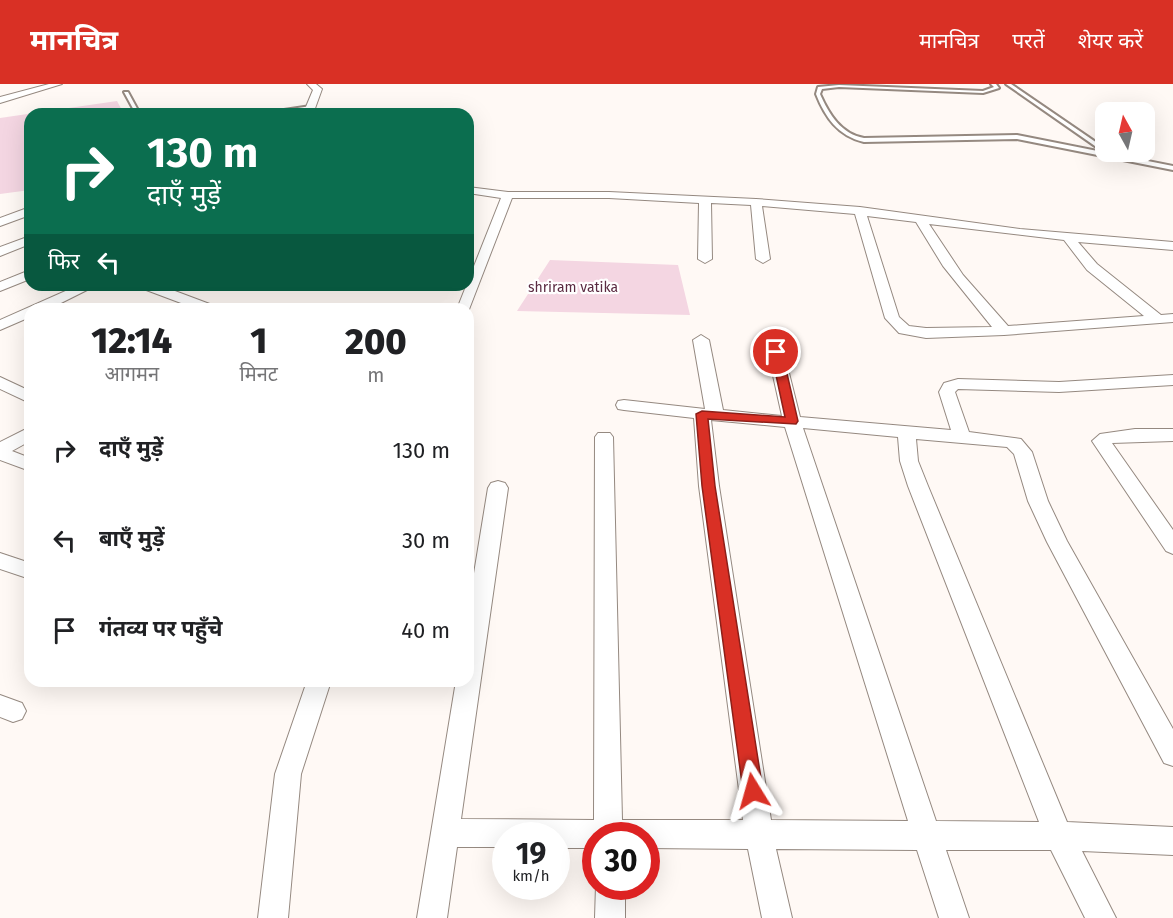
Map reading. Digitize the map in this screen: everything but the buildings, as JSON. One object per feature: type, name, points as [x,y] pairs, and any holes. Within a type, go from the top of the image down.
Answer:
[{"type":"street","points":[[0,100],[58,84]]},
{"type":"street","points":[[310,108],[318,89],[311,84]]},
{"type":"street","points":[[474,191],[508,195],[609,195],[756,202],[860,211],[1020,233],[1173,246]]},
{"type":"street","points":[[474,283],[508,195]]},
{"type":"street","points":[[705,199],[705,259]]},
{"type":"street","points":[[756,202],[763,259]]},
{"type":"street","points":[[860,211],[892,318],[898,325],[912,333],[1004,331],[1173,318]]},
{"type":"street","points":[[0,222],[24,213]]},
{"type":"street","points":[[920,219],[931,240],[961,281],[1004,331]]},
{"type":"street","points":[[1068,237],[1092,267],[1158,319]]},
{"type":"street","points":[[0,252],[24,242]]},
{"type":"street","points":[[0,287],[24,277]]},
{"type":"street","points":[[54,303],[78,291]]},
{"type":"street","points":[[162,291],[194,303]]},
{"type":"street","points":[[0,326],[24,315]]},
{"type":"street","points":[[701,340],[708,415],[709,486],[759,835],[777,918]]},
{"type":"street","points":[[776,352],[792,421],[954,918]]},
{"type":"street","points":[[962,437],[947,392],[950,386],[958,384],[1059,387],[1173,380]]},
{"type":"street","points":[[0,382],[24,395]]},
{"type":"street","points":[[624,405],[708,415],[1015,443],[1023,452],[1038,501],[1056,542],[1173,754]]},
{"type":"street","points":[[906,433],[909,461],[918,486],[1059,836],[1101,918]]},
{"type":"street","points":[[1171,436],[1105,437],[1101,441],[1173,546]]},
{"type":"street","points":[[0,452],[24,437]]},
{"type":"street","points":[[604,437],[608,822]]},
{"type":"street","points":[[0,452],[24,462]]},
{"type":"street","points":[[474,644],[498,488]]},
{"type":"street","points":[[0,561],[24,569]]},
{"type":"street","points":[[273,918],[288,774],[317,687]]},
{"type":"street","points":[[432,918],[467,687]]},
{"type":"street","points":[[445,833],[582,835]]},
{"type":"street","points":[[660,835],[1059,836],[1173,841]]},
{"type":"street","points":[[609,900],[610,918]]},
{"type":"lane","points":[[993,84],[997,88],[995,90],[983,92],[839,86],[820,88],[818,93],[821,103],[843,134],[857,140],[1017,137],[1173,168]]},
{"type":"lane","points":[[1008,84],[1095,144]]},
{"type":"lane","points":[[126,93],[135,108]]},
{"type":"green space","points":[[117,101],[121,108],[69,108]]},
{"type":"green space","points":[[24,115],[24,191],[0,194],[0,118]]},
{"type":"green space","name":"shriram vatika","points":[[550,260],[678,265],[690,315],[517,311]]},
{"type":"route","points":[[753,791],[709,486],[702,414],[792,421],[776,352]]}]
